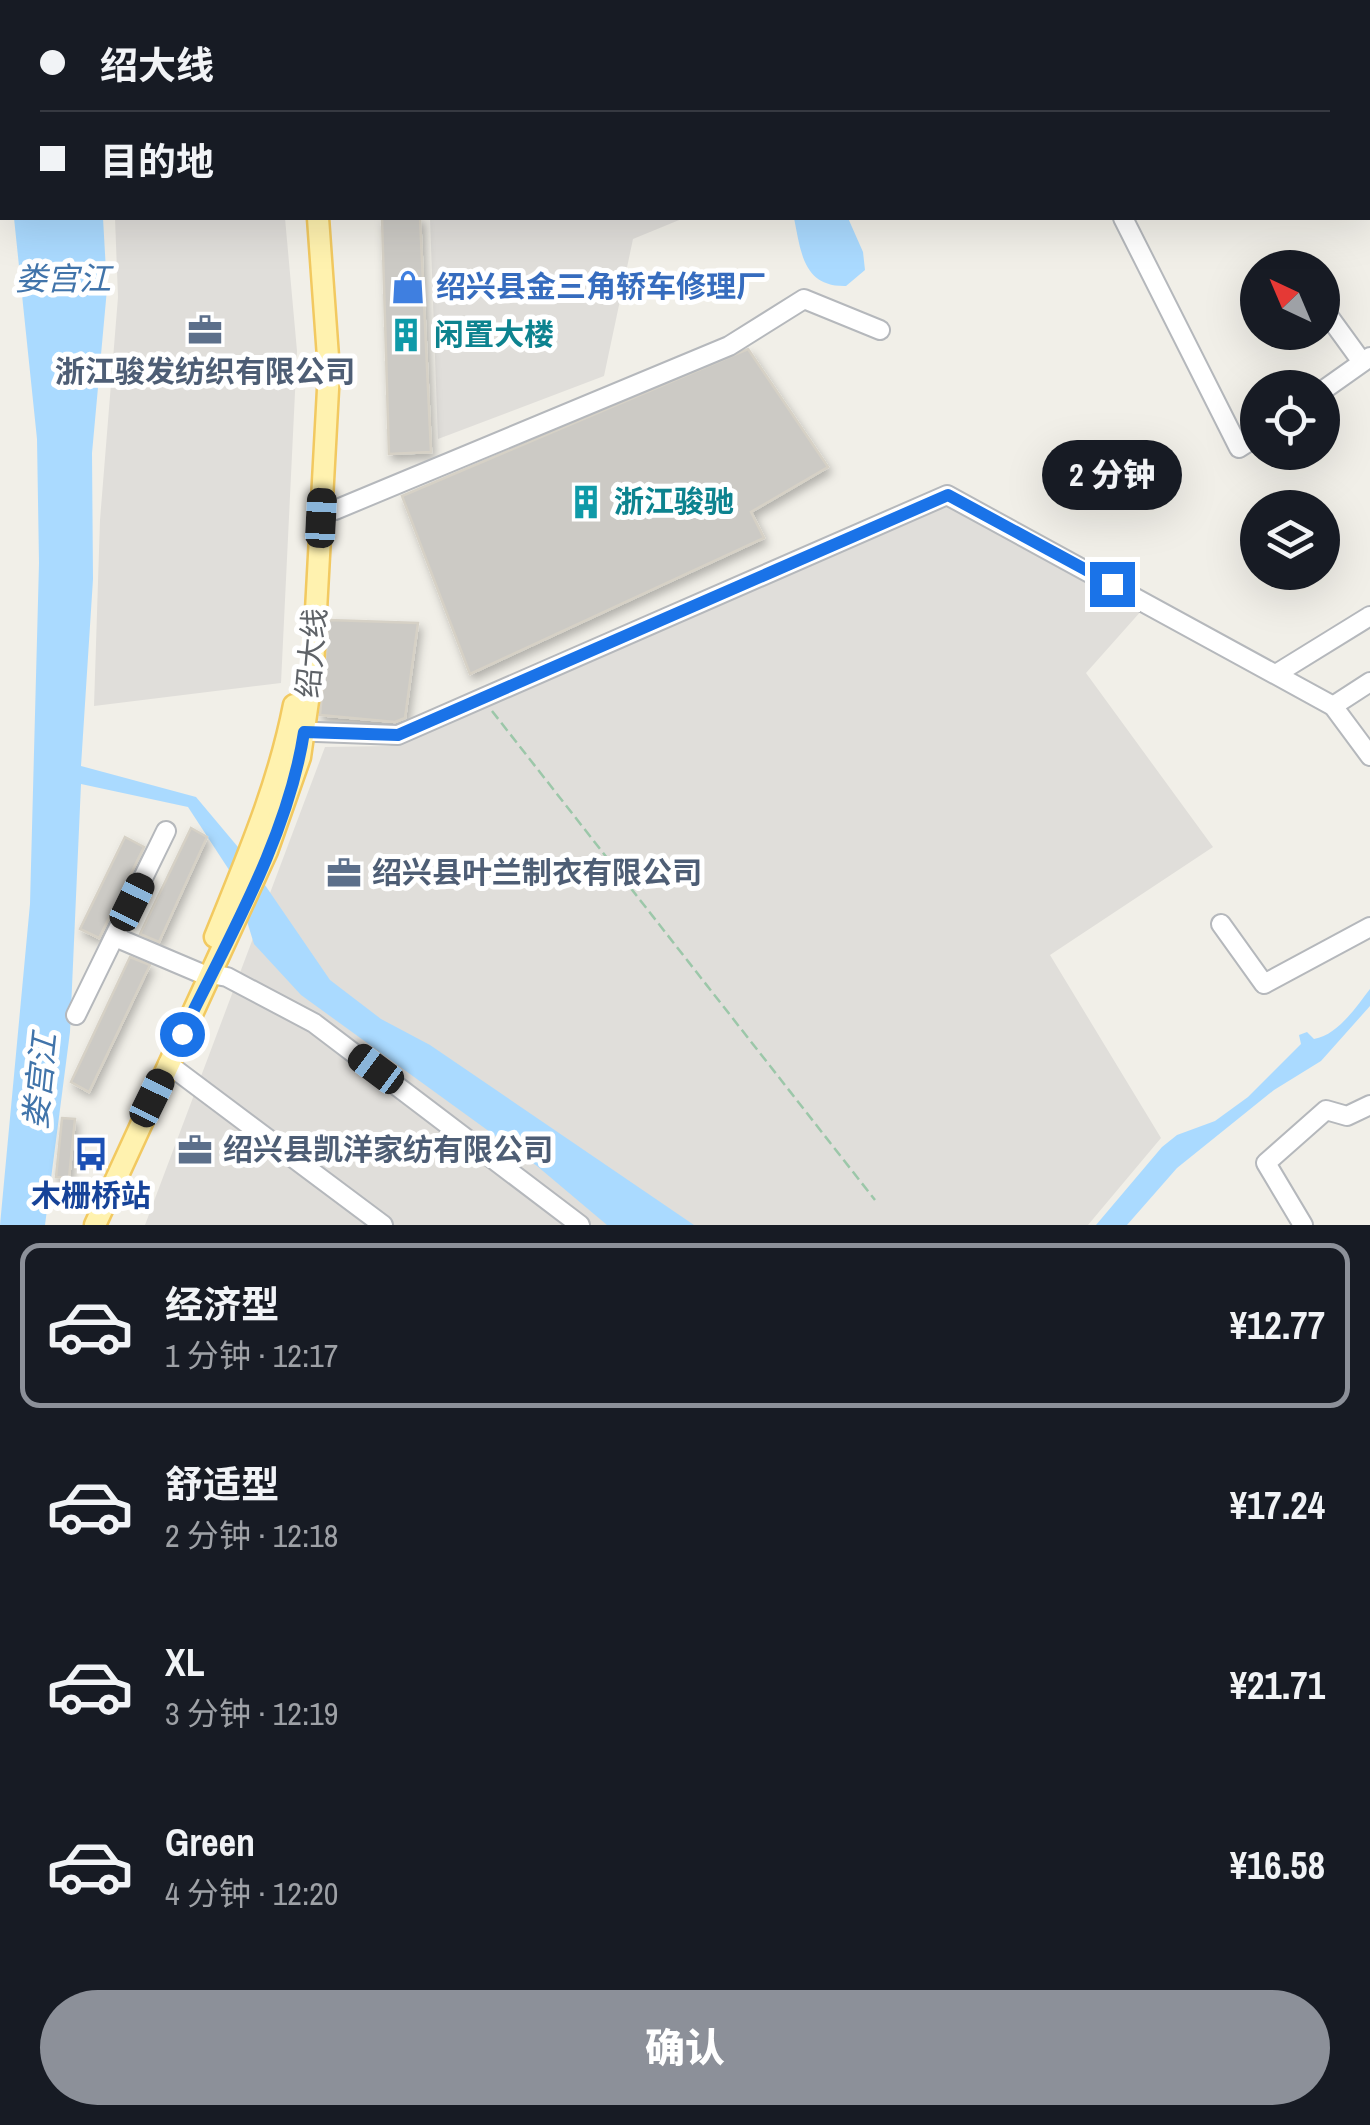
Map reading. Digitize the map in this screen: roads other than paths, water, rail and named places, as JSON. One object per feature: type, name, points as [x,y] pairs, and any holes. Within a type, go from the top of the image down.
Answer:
[{"type":"main road","name":"绍大线","points":[[296,731],[318,371],[305,220]]},
{"type":"main road","name":"绍大线","points":[[84,1225],[93,1196],[206,973],[262,843],[313,666],[328,371],[318,220]]},
{"type":"main road","name":"绍大线","points":[[95,1225],[164,1061]]},
{"type":"street","points":[[1124,220],[1240,448]]},
{"type":"street","points":[[335,510],[729,346],[804,300],[880,330]]},
{"type":"street","points":[[1340,329],[1366,360],[1340,378]]},
{"type":"street","points":[[296,731],[398,735],[948,495],[1333,706],[1370,756]]},
{"type":"street","points":[[1276,674],[1370,616]]},
{"type":"street","points":[[1333,706],[1370,682]]},
{"type":"street","points":[[76,1015],[166,831]]},
{"type":"street","points":[[1221,924],[1264,984],[1370,927]]},
{"type":"street","points":[[114,937],[206,973],[227,976],[314,1022],[580,1225]]},
{"type":"street","points":[[164,1061],[382,1225]]},
{"type":"street","points":[[1304,1225],[1266,1163],[1326,1110],[1347,1116],[1370,1104]]},
{"type":"water","name":"娄宫江","points":[[14,220],[103,220],[107,289],[92,453],[93,579],[81,766],[196,797],[243,853],[330,980],[381,1019],[430,1045],[694,1225],[607,1225],[537,1166],[301,995],[254,944],[233,876],[188,807],[81,784],[70,1032],[45,1225],[0,1225],[30,904],[39,563],[37,439]]},
{"type":"water","points":[[794,220],[849,220],[863,252],[865,270],[846,286],[821,281],[806,265]]},
{"type":"water","points":[[1370,989],[1370,1006],[1321,1061],[1274,1090],[1177,1168],[1127,1225],[1096,1225],[1162,1147],[1177,1135],[1215,1121],[1248,1097],[1301,1044],[1299,1035],[1307,1032],[1314,1039],[1331,1032]]},
{"type":"place","name":"绍兴县金三角轿车修理厂","points":[[408,287]]},
{"type":"place","name":"浙江骏发纺织有限公司","points":[[205,330]]},
{"type":"place","name":"闲置大楼","points":[[406,335]]},
{"type":"place","name":"浙江骏驰","points":[[586,502]]},
{"type":"place","name":"绍兴县叶兰制衣有限公司","points":[[344,873]]},
{"type":"place","name":"绍兴县凯洋家纺有限公司","points":[[195,1150]]},
{"type":"place","name":"木栅桥站","points":[[91,1154]]}]
